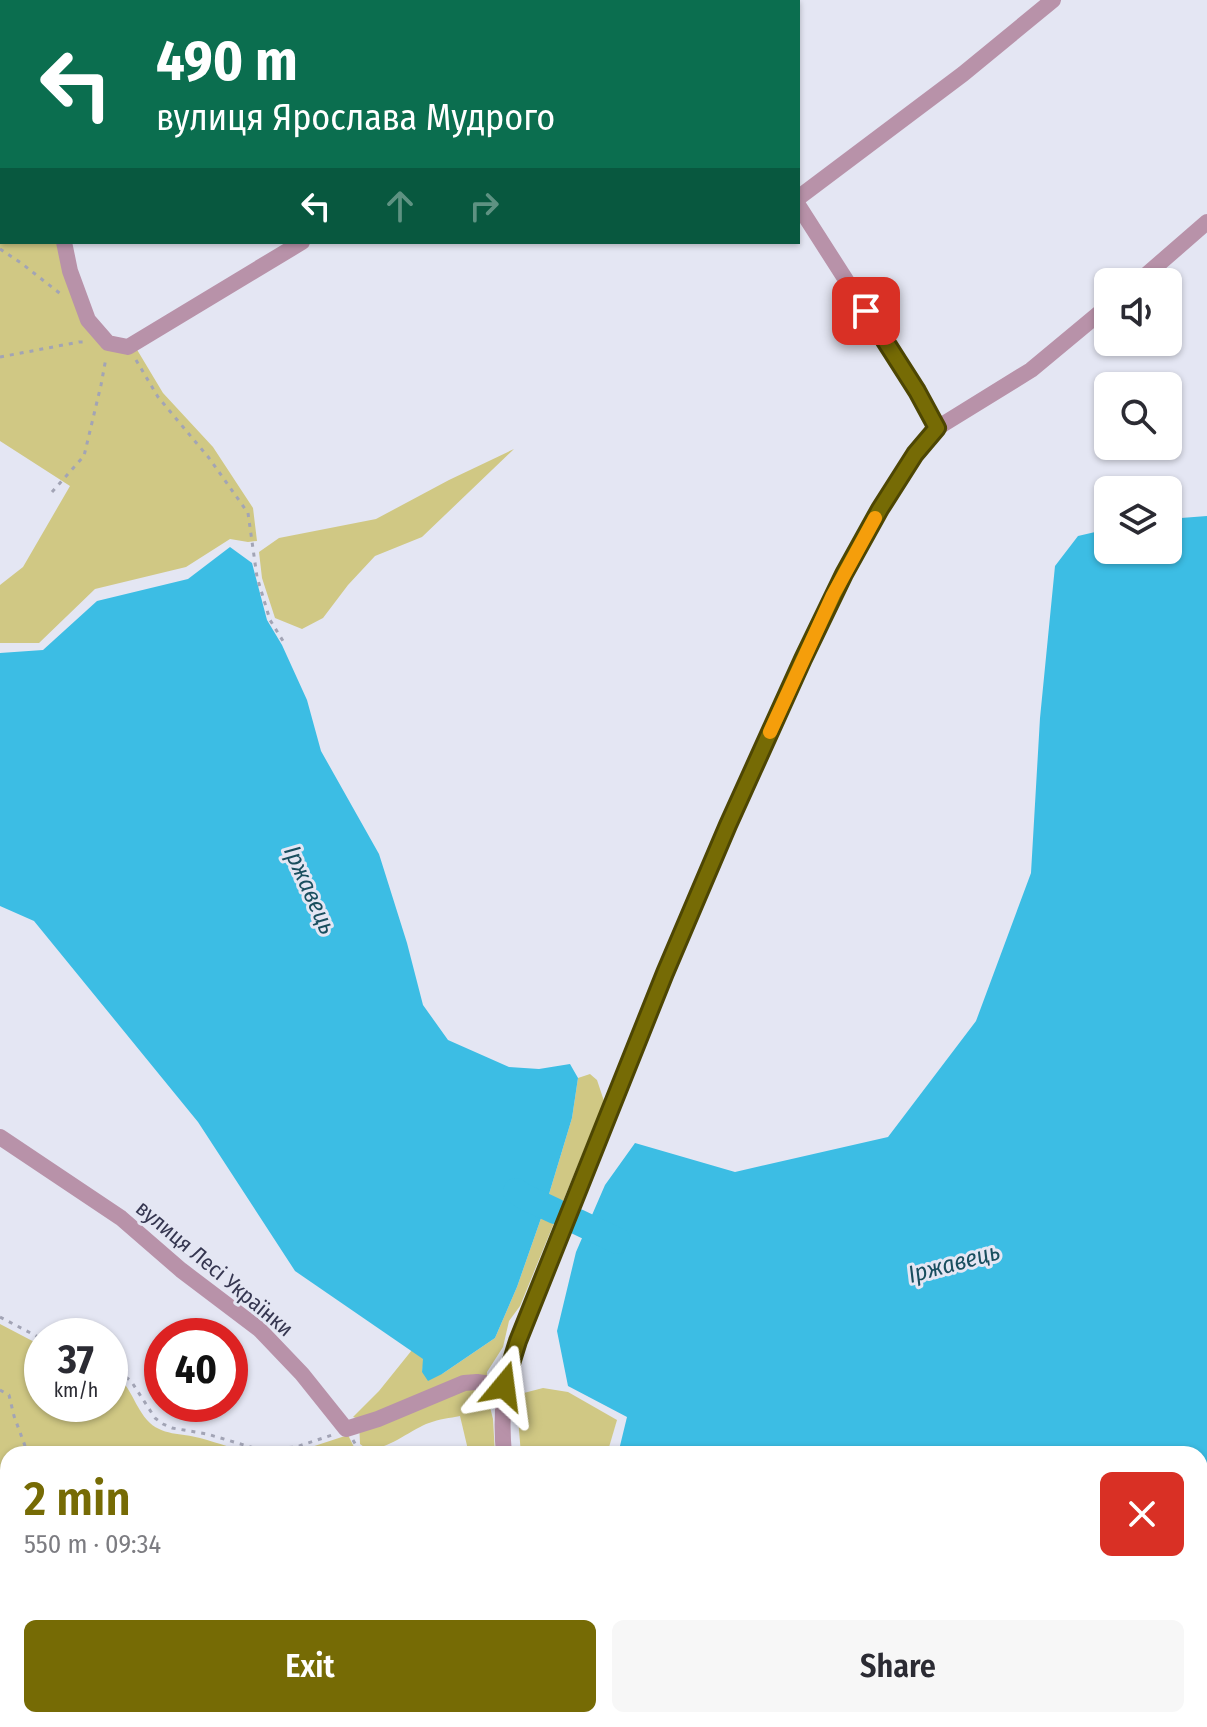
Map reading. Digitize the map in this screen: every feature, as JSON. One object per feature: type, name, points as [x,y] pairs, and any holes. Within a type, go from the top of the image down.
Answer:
[{"type":"street","points":[[800,196],[963,74],[1053,0]]},
{"type":"street","points":[[800,208],[917,391],[937,428]]},
{"type":"street","points":[[1154,268],[1207,222]]},
{"type":"street","points":[[64,244],[70,271],[88,320],[108,343],[128,347],[299,244]]},
{"type":"street","points":[[504,1446],[504,1386],[518,1341],[665,973],[728,825],[844,574],[915,454],[937,428],[1031,370],[1094,318]]},
{"type":"street","name":"вулиця Лесі Українки","points":[[0,1137],[121,1218],[181,1270],[259,1329],[302,1374],[346,1429]]},
{"type":"street","points":[[346,1429],[464,1383],[504,1386]]},
{"type":"path","points":[[0,249],[68,301]]},
{"type":"path","points":[[0,357],[79,342],[108,343],[84,456],[52,492]]},
{"type":"path","points":[[128,347],[158,397],[209,458],[248,513],[257,577],[270,620],[283,641]]},
{"type":"path","points":[[0,1317],[24,1330]]},
{"type":"path","points":[[128,1379],[151,1413],[163,1424],[246,1446]]},
{"type":"path","points":[[0,1390],[9,1395],[25,1446]]},
{"type":"path","points":[[299,1446],[346,1429]]},
{"type":"shaded area","points":[[0,244],[61,244],[85,322],[136,348],[163,393],[213,447],[253,508],[257,541],[230,539],[186,567],[95,589],[39,643],[0,643],[0,585],[23,567],[70,486],[0,441]]},
{"type":"shaded area","points":[[514,449],[422,537],[375,556],[323,618],[302,629],[275,618],[262,578],[259,552],[279,538],[376,519]]},
{"type":"shaded area","points":[[590,1074],[597,1080],[604,1101],[520,1306],[509,1321],[503,1347],[487,1372],[486,1391],[493,1419],[495,1446],[467,1446],[460,1416],[421,1426],[384,1446],[360,1444],[359,1419],[353,1417],[412,1350],[424,1359],[422,1372],[442,1374],[495,1338],[517,1287],[546,1204],[572,1118],[578,1078]]},
{"type":"shaded area","points":[[0,1324],[24,1337],[24,1422],[128,1422],[128,1390],[144,1416],[144,1422],[172,1433],[228,1446],[0,1446]]},
{"type":"shaded area","points":[[543,1388],[568,1392],[617,1420],[609,1446],[520,1446],[516,1395]]},
{"type":"shaded area","points":[[348,1435],[354,1446],[314,1446]]},
{"type":"water","points":[[1207,516],[1207,1446],[620,1446],[627,1417],[568,1386],[557,1331],[576,1252],[605,1185],[635,1143],[735,1172],[888,1137],[976,1021],[1031,873],[1040,718],[1055,566],[1078,536],[1094,532],[1094,564],[1182,564],[1182,518]]},
{"type":"water","points":[[230,547],[252,563],[267,620],[307,700],[321,751],[379,854],[423,1005],[448,1040],[509,1067],[539,1069],[570,1064],[578,1078],[572,1118],[546,1204],[517,1287],[495,1338],[428,1381],[422,1372],[423,1359],[295,1271],[198,1122],[34,921],[0,906],[0,653],[43,650],[97,601],[188,579]]},
{"type":"waterway","name":"Іржавець","points":[[516,1191],[555,1211]]},
{"type":"waterway","name":"Іржавець","points":[[578,1222],[618,1241]]},
{"type":"slow traffic","points":[[770,732],[833,595],[875,518]]},
{"type":"route","points":[[504,1386],[518,1341],[665,973],[803,659],[880,509],[915,454],[937,428],[866,311]]}]
